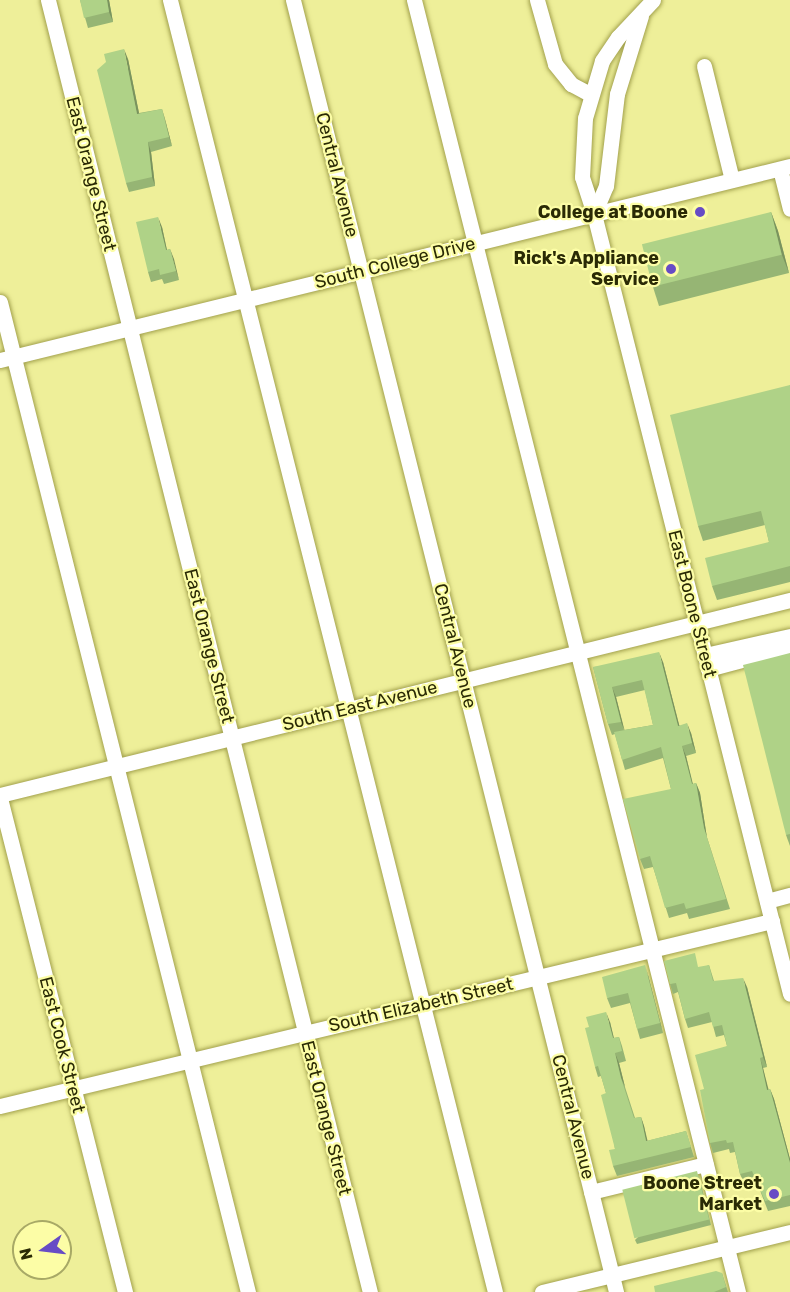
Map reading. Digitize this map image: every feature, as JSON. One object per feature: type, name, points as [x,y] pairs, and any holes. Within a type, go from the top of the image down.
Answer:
[{"type":"street","name":"East Orange Street","points":[[48,0],[370,1292]]},
{"type":"street","points":[[170,0],[495,1292]]},
{"type":"street","name":"Central Avenue","points":[[293,0],[616,1292]]},
{"type":"street","points":[[414,0],[738,1292]]},
{"type":"street","points":[[537,0],[555,64],[571,84],[590,94]]},
{"type":"street","points":[[594,214],[606,186],[617,94],[641,16],[653,0]]},
{"type":"street","name":"East Boone Street","points":[[641,16],[618,37],[602,61],[590,94],[581,163],[586,194],[594,214],[772,921],[784,941],[790,994]]},
{"type":"street","points":[[704,66],[732,180]]},
{"type":"street","name":"South College Drive","points":[[7,358],[785,168]]},
{"type":"street","points":[[785,168],[790,209]]},
{"type":"street","points":[[0,302],[7,358],[116,766],[248,1292]]},
{"type":"street","name":"South East Avenue","points":[[0,796],[790,600]]},
{"type":"street","points":[[707,662],[766,646],[790,636]]},
{"type":"street","points":[[766,646],[790,647]]},
{"type":"street","name":"East Cook Street","points":[[0,796],[125,1292]]},
{"type":"street","points":[[767,901],[790,895]]},
{"type":"street","name":"South Elizabeth Street","points":[[0,1106],[772,921]]},
{"type":"street","points":[[591,1192],[706,1164]]},
{"type":"street","points":[[542,1292],[790,1232]]},
{"type":"building","points":[[80,0],[107,0],[109,12],[84,18]]},
{"type":"building","points":[[124,49],[137,114],[162,109],[169,137],[148,142],[152,177],[126,183],[97,70],[106,62],[104,54]]},
{"type":"building","points":[[771,212],[782,255],[653,287],[642,244]]},
{"type":"building","points":[[158,217],[166,250],[170,249],[176,271],[160,275],[159,269],[148,272],[136,222]]},
{"type":"building","points":[[790,385],[790,566],[712,586],[705,558],[769,542],[761,511],[698,526],[670,415]]},
{"type":"building","points":[[659,652],[678,726],[687,723],[692,743],[682,746],[692,784],[696,783],[704,828],[726,899],[686,909],[684,903],[665,908],[650,856],[640,859],[623,799],[671,789],[661,747],[622,760],[614,732],[653,725],[642,680],[612,687],[621,722],[608,724],[593,667]]},
{"type":"building","points":[[790,653],[790,834],[786,835],[743,665]]},
{"type":"building","points":[[695,953],[698,967],[709,965],[713,981],[743,978],[763,1057],[760,1058],[767,1090],[770,1089],[790,1163],[790,1195],[765,1201],[752,1171],[740,1174],[733,1142],[727,1143],[726,1140],[710,1143],[700,1090],[704,1089],[695,1055],[727,1046],[722,1025],[713,1027],[709,1012],[685,1019],[676,983],[670,984],[664,961]]},
{"type":"building","points":[[645,965],[660,1023],[637,1029],[628,993],[607,998],[602,977]]},
{"type":"building","points":[[606,1012],[613,1038],[619,1037],[622,1051],[615,1053],[621,1078],[634,1118],[641,1117],[646,1141],[686,1131],[691,1147],[613,1166],[609,1150],[615,1149],[601,1095],[606,1093],[598,1066],[595,1067],[585,1028],[589,1027],[586,1017]]},
{"type":"building","points":[[697,1171],[709,1220],[634,1238],[622,1190]]},
{"type":"building","points":[[716,1271],[722,1273],[726,1287],[714,1292],[655,1292],[654,1286]]},
{"type":"place","name":"College at Boone","points":[[700,212]]},
{"type":"place","name":"Rick's Appliance Service","points":[[671,269]]},
{"type":"place","name":"Boone Street Market","points":[[774,1194]]}]
